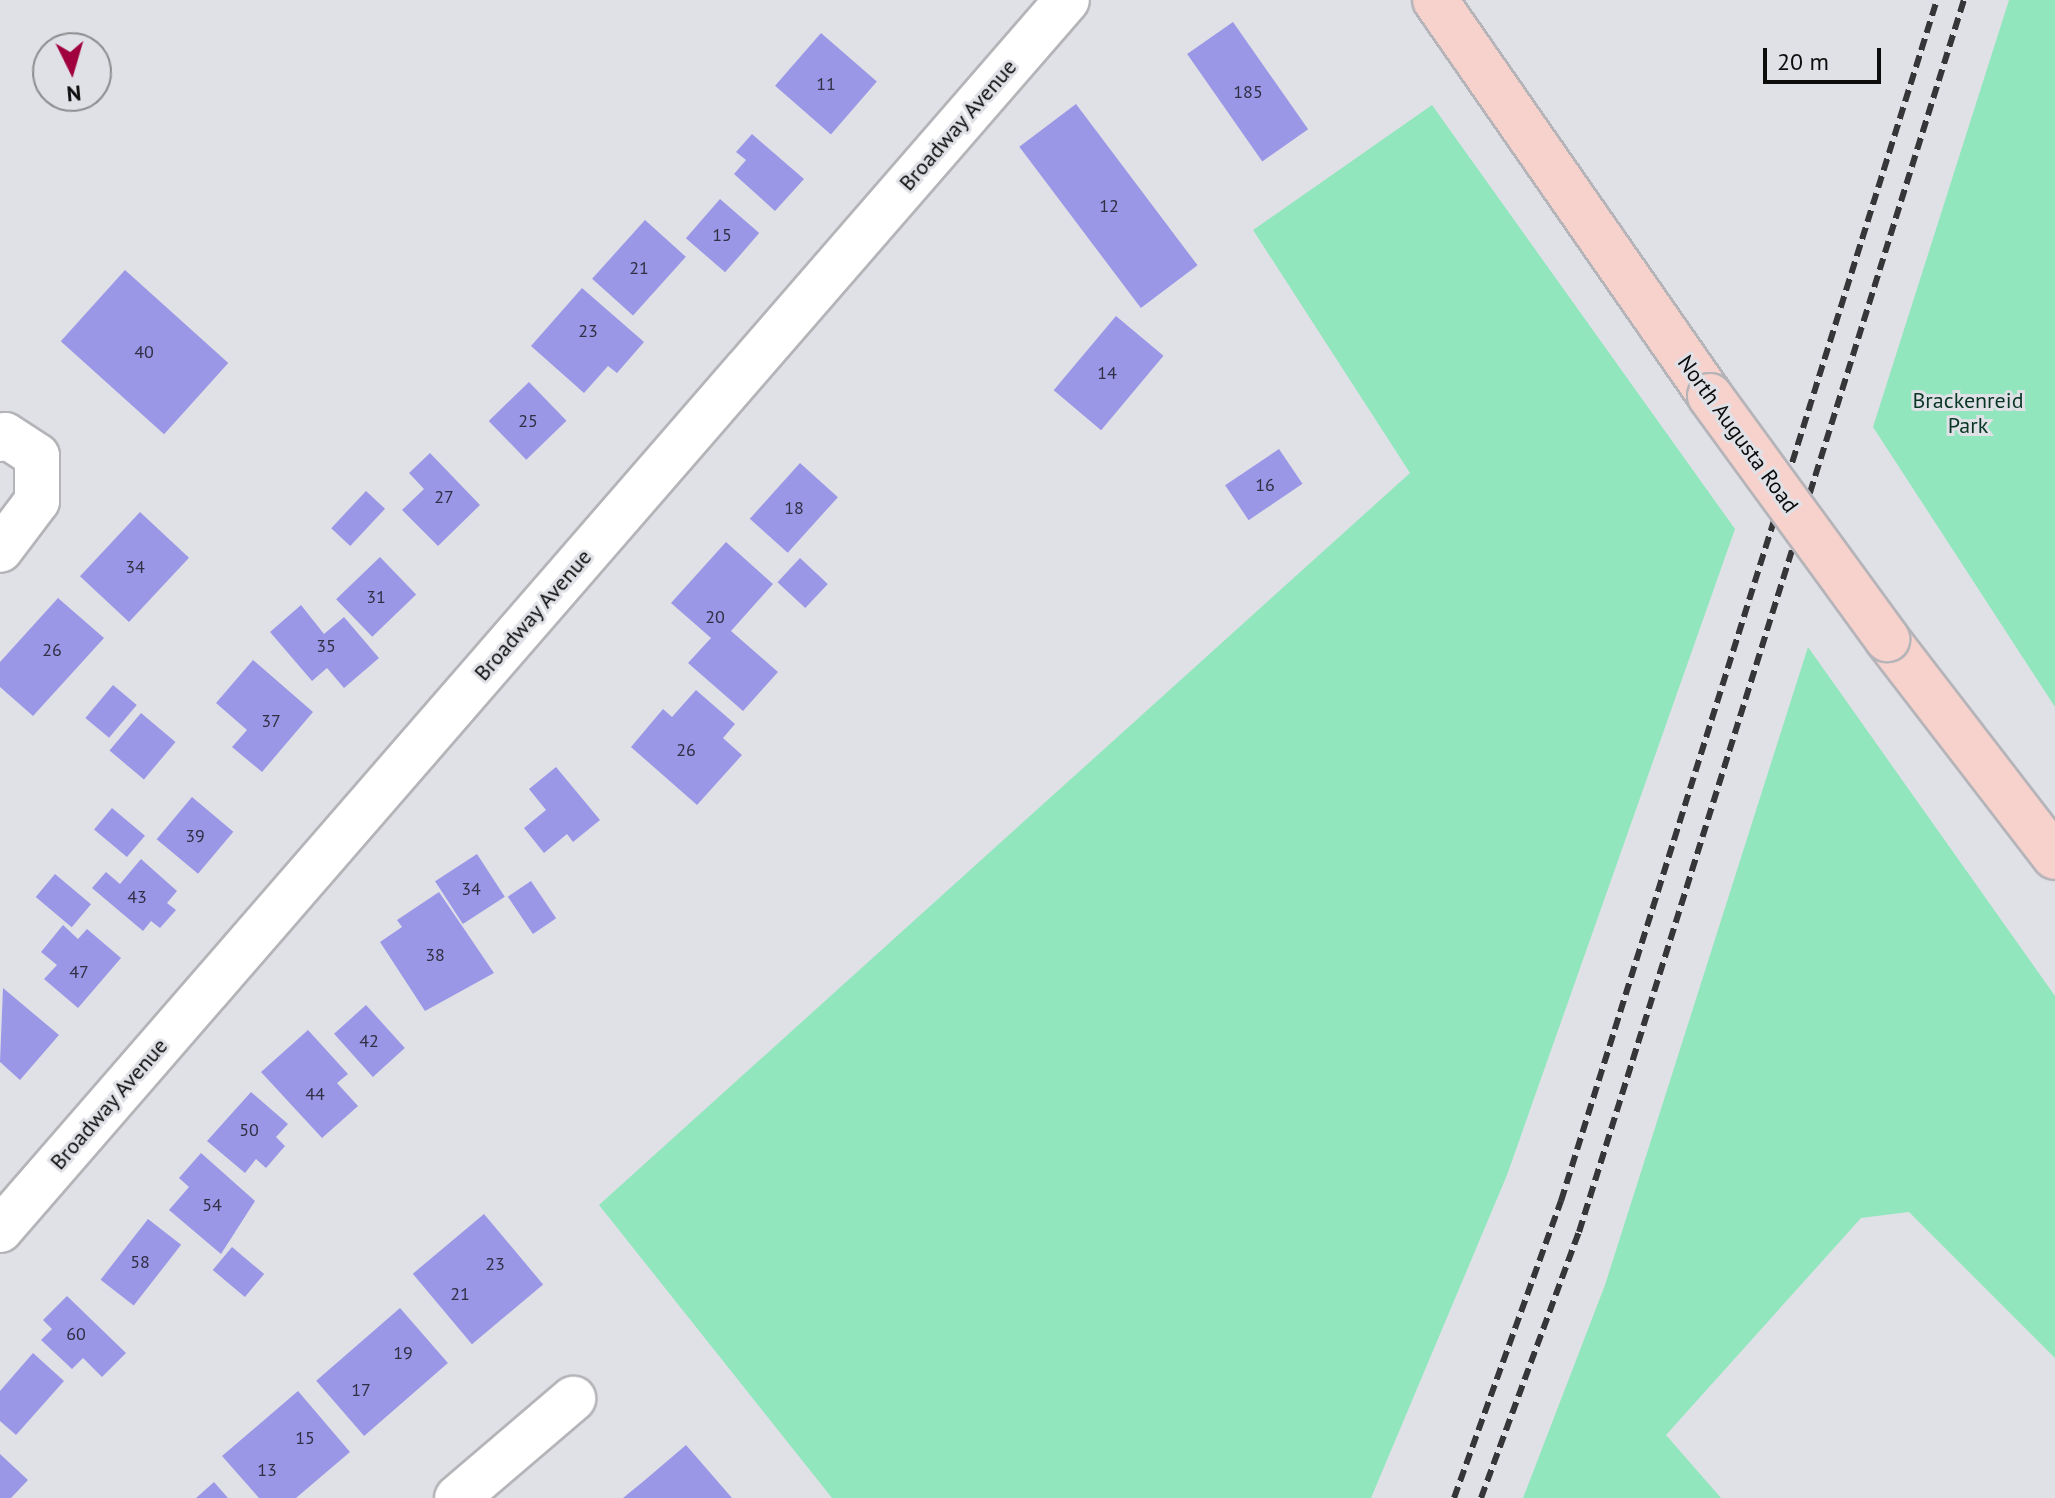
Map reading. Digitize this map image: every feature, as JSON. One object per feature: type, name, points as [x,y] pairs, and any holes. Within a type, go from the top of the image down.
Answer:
[{"type":"main road","name":"North Augusta Road","points":[[1435,0],[1710,396],[1887,639],[2055,857]]},
{"type":"street","name":"Broadway Avenue","points":[[0,1230],[1067,0]]},
{"type":"street","points":[[0,439],[5,435],[37,456],[37,501],[0,550]]},
{"type":"street","points":[[457,1498],[573,1399]]},
{"type":"green space","name":"Brackenreid Park","points":[[2009,0],[2055,0],[2055,707],[1873,427]]},
{"type":"green space","points":[[1432,105],[1735,529],[1507,1175],[1371,1498],[832,1498],[599,1205],[1410,473],[1253,230]]},
{"type":"green space","points":[[1808,647],[2055,996],[2055,1358],[1909,1212],[1861,1218],[1666,1435],[1721,1498],[1523,1498],[1605,1285]]},
{"type":"building","points":[[1233,22],[1308,129],[1262,161],[1187,54]]},
{"type":"building","points":[[821,33],[877,82],[831,134],[775,86]]},
{"type":"building","points":[[1076,104],[1198,265],[1141,308],[1019,147]]},
{"type":"building","points":[[752,134],[804,179],[775,211],[734,174],[746,160],[736,152]]},
{"type":"building","points":[[720,199],[759,233],[725,272],[686,238]]},
{"type":"building","points":[[645,220],[686,257],[633,316],[592,279]]},
{"type":"building","points":[[125,270],[228,363],[164,434],[61,341]]},
{"type":"building","points":[[582,288],[644,342],[617,373],[608,366],[584,393],[531,346]]},
{"type":"building","points":[[1116,316],[1163,356],[1101,430],[1054,390]]},
{"type":"building","points":[[529,382],[567,421],[526,460],[489,421]]},
{"type":"building","points":[[1279,449],[1302,484],[1249,520],[1225,485]]},
{"type":"building","points":[[430,453],[480,505],[438,546],[402,510],[424,489],[409,473]]},
{"type":"building","points":[[800,463],[838,497],[788,553],[750,519]]},
{"type":"building","points":[[366,491],[385,509],[350,546],[331,528]]},
{"type":"building","points":[[140,512],[189,558],[129,622],[80,576]]},
{"type":"building","points":[[726,542],[773,584],[731,631],[778,672],[743,711],[688,663],[711,638],[671,603]]},
{"type":"building","points":[[380,557],[416,594],[372,637],[336,599]]},
{"type":"building","points":[[800,558],[828,584],[805,608],[777,582]]},
{"type":"building","points":[[58,598],[104,638],[33,716],[0,687],[0,662]]},
{"type":"building","points":[[301,605],[324,634],[344,617],[379,658],[344,688],[327,668],[312,681],[270,632]]},
{"type":"building","points":[[253,660],[313,712],[262,772],[232,747],[247,730],[216,703]]},
{"type":"building","points":[[113,685],[137,705],[109,738],[85,718]]},
{"type":"building","points":[[696,690],[735,724],[723,738],[742,755],[697,805],[631,747],[663,709],[672,717]]},
{"type":"building","points":[[141,713],[175,742],[144,779],[110,751]]},
{"type":"building","points":[[556,767],[600,820],[573,842],[567,834],[544,853],[524,828],[546,810],[529,789]]},
{"type":"building","points":[[192,797],[233,832],[198,874],[157,839]]},
{"type":"building","points":[[112,808],[145,836],[127,857],[94,829]]},
{"type":"building","points":[[477,854],[505,897],[463,924],[435,881]]},
{"type":"building","points":[[141,859],[177,891],[167,903],[176,910],[160,928],[151,921],[143,931],[92,888],[106,872],[120,884]]},
{"type":"building","points":[[55,874],[91,904],[72,927],[36,897]]},
{"type":"building","points":[[531,881],[556,918],[533,934],[508,897]]},
{"type":"building","points":[[439,892],[494,973],[425,1011],[380,942],[402,927],[397,920]]},
{"type":"building","points":[[63,925],[78,939],[87,929],[121,958],[78,1008],[44,979],[57,965],[41,952]]},
{"type":"building","points":[[3,988],[59,1035],[20,1080],[0,1062]]},
{"type":"building","points":[[366,1005],[405,1048],[373,1077],[334,1034]]},
{"type":"building","points":[[308,1030],[348,1074],[337,1083],[358,1106],[322,1138],[261,1072]]},
{"type":"building","points":[[251,1092],[288,1124],[276,1137],[285,1146],[266,1168],[256,1159],[245,1173],[207,1141]]},
{"type":"building","points":[[201,1153],[255,1201],[221,1254],[169,1210],[189,1187],[179,1178]]},
{"type":"building","points":[[484,1214],[543,1284],[472,1344],[413,1274]]},
{"type":"building","points":[[148,1219],[181,1245],[134,1306],[101,1280]]},
{"type":"building","points":[[232,1247],[264,1274],[245,1297],[213,1270]]},
{"type":"building","points":[[67,1296],[126,1353],[102,1377],[83,1358],[72,1369],[41,1340],[52,1329],[43,1320]]},
{"type":"building","points":[[400,1308],[448,1363],[364,1436],[316,1381]]},
{"type":"building","points":[[33,1353],[64,1381],[16,1435],[0,1421],[0,1391]]},
{"type":"building","points":[[298,1391],[350,1452],[296,1498],[259,1498],[222,1456]]},
{"type":"building","points":[[686,1445],[732,1498],[623,1498],[645,1480]]},
{"type":"building","points":[[0,1454],[28,1480],[11,1498],[0,1498]]},
{"type":"building","points":[[214,1482],[228,1498],[196,1498]]},
{"type":"railway","points":[[1454,1498],[1561,1201],[1937,0]]},
{"type":"railway","points":[[1481,1498],[1579,1232],[1964,0]]}]
